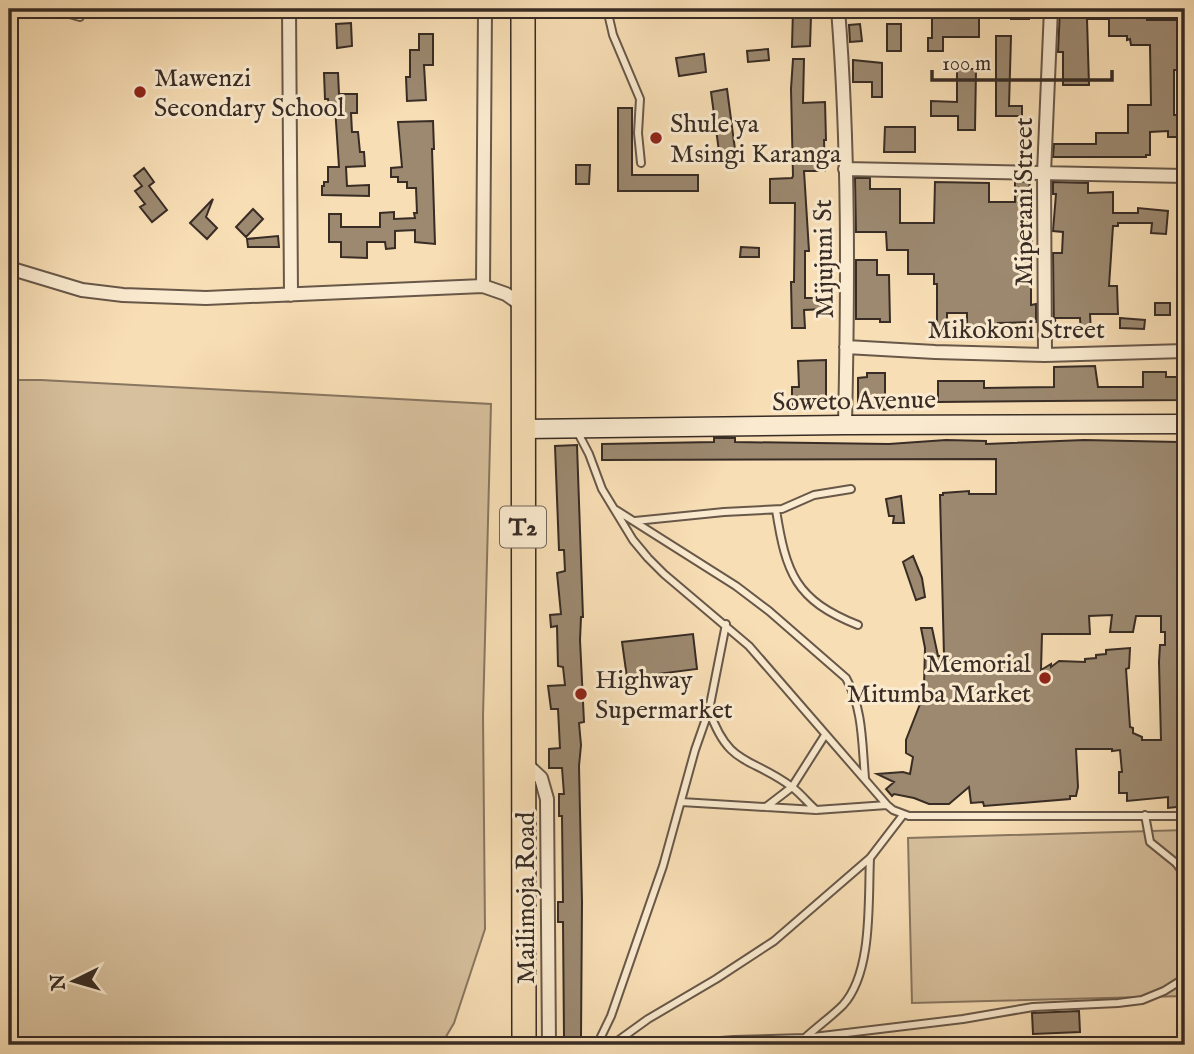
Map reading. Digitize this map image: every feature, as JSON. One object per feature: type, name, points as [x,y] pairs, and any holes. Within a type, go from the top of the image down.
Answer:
[{"type":"highway","name":"T2","points":[[523,9],[524,1045]]},
{"type":"street","points":[[289,9],[291,295]]},
{"type":"street","points":[[483,286],[485,9]]},
{"type":"street","name":"Mijujuni St","points":[[838,9],[843,68],[845,169],[845,425]]},
{"type":"street","name":"Miperani Street","points":[[1045,355],[1044,173],[1049,10]]},
{"type":"street","points":[[845,169],[1185,176]]},
{"type":"street","points":[[9,268],[82,290],[123,295],[206,298],[483,286],[506,294],[523,306]]},
{"type":"street","name":"Mikokoni Street","points":[[846,347],[1045,355],[1185,351]]},
{"type":"street","name":"Soweto Avenue","points":[[524,429],[1185,424]]},
{"type":"street","name":"Mailimoja Road","points":[[522,760],[541,778],[547,799],[548,1045]]},
{"type":"lane","points":[[52,9],[80,17]]},
{"type":"lane","points":[[607,9],[613,35],[640,99],[638,133],[641,163]]},
{"type":"lane","points":[[576,430],[589,454],[602,489],[633,540],[664,574],[749,646],[887,805],[903,815],[1185,816]]},
{"type":"lane","points":[[635,521],[776,510],[814,495],[851,489]]},
{"type":"lane","points":[[616,510],[736,586],[846,678],[858,709],[865,779]]},
{"type":"lane","points":[[776,510],[783,551],[799,587],[821,608],[858,625]]},
{"type":"lane","points":[[597,1045],[611,1016],[663,866],[695,750],[709,710],[726,624]]},
{"type":"lane","points":[[709,710],[715,728],[732,753],[792,787],[816,810]]},
{"type":"lane","points":[[766,807],[792,787],[825,735]]},
{"type":"lane","points":[[681,802],[816,810],[887,805]]},
{"type":"lane","points":[[612,1045],[648,1019],[774,941],[870,858],[903,815]]},
{"type":"lane","points":[[1145,815],[1150,842],[1176,863],[1185,876]]},
{"type":"lane","points":[[805,1038],[845,1003],[864,960],[869,928],[870,858]]},
{"type":"lane","points":[[666,1045],[805,1038],[963,1019],[1033,1007],[1142,1000],[1164,991],[1185,975]]},
{"type":"shaded area","points":[[9,380],[491,404],[483,716],[485,929],[454,1023],[441,1045],[9,1045]]},
{"type":"shaded area","points":[[1185,830],[1185,996],[912,1003],[908,838]]},
{"type":"building","points":[[793,9],[809,9],[810,46],[792,47]]},
{"type":"building","points":[[1011,9],[1029,9],[1029,19],[1011,19]]},
{"type":"building","points":[[1060,9],[1147,9],[1147,20],[1177,20],[1177,60],[1185,60],[1185,70],[1174,70],[1174,115],[1185,115],[1185,137],[1168,137],[1168,131],[1150,132],[1150,155],[1146,157],[1053,157],[1054,144],[1096,144],[1096,133],[1128,133],[1128,105],[1151,105],[1150,45],[1131,45],[1127,36],[1109,36],[1109,19],[1087,19],[1089,85],[1063,85],[1063,52],[1058,52]]},
{"type":"building","points":[[932,12],[979,13],[979,37],[943,37],[943,51],[928,51],[928,38],[932,38]]},
{"type":"building","points":[[351,23],[352,46],[337,48],[336,24]]},
{"type":"building","points":[[860,24],[862,41],[850,42],[849,25]]},
{"type":"building","points":[[887,24],[901,24],[901,51],[887,51]]},
{"type":"building","points":[[419,34],[433,34],[433,65],[424,65],[426,100],[407,101],[406,77],[410,77],[410,50],[419,50]]},
{"type":"building","points":[[996,36],[1011,36],[1009,106],[1022,106],[1022,116],[996,116]]},
{"type":"building","points":[[768,49],[769,60],[748,62],[747,51]]},
{"type":"building","points":[[704,54],[706,72],[679,76],[676,58]]},
{"type":"building","points":[[793,59],[804,59],[803,103],[825,102],[825,171],[804,171],[809,251],[805,251],[805,298],[825,298],[825,309],[804,310],[805,328],[792,328],[791,282],[794,282],[795,203],[770,203],[770,179],[793,176]]},
{"type":"building","points":[[853,60],[882,63],[882,97],[872,97],[872,82],[853,82]]},
{"type":"building","points":[[957,69],[976,69],[975,130],[958,130],[958,116],[931,116],[931,101],[957,102]]},
{"type":"building","points":[[324,73],[338,73],[339,94],[357,94],[357,113],[351,113],[352,132],[358,132],[365,166],[346,167],[347,186],[369,185],[369,196],[322,195],[322,186],[324,182],[328,182],[328,167],[339,167],[335,107],[329,107],[328,99],[325,99]]},
{"type":"building","points":[[727,89],[736,157],[720,159],[711,92]]},
{"type":"building","points":[[618,108],[632,108],[632,175],[698,175],[698,191],[618,191]]},
{"type":"building","points":[[433,121],[435,244],[415,242],[415,230],[395,231],[395,248],[386,249],[385,242],[367,242],[367,258],[341,257],[341,242],[329,242],[329,214],[341,214],[341,227],[380,227],[380,213],[394,212],[394,219],[415,218],[416,188],[407,188],[407,182],[398,182],[398,177],[391,177],[391,168],[402,167],[398,122]]},
{"type":"building","points":[[885,127],[915,127],[915,152],[884,152]]},
{"type":"building","points":[[576,165],[590,165],[589,184],[576,184]]},
{"type":"building","points":[[144,168],[154,182],[149,186],[167,210],[152,222],[140,207],[145,204],[135,191],[142,186],[134,176]]},
{"type":"building","points":[[855,178],[870,178],[870,189],[900,189],[900,223],[934,223],[935,182],[989,183],[989,202],[1015,202],[1015,181],[1030,182],[1027,189],[1028,239],[1032,239],[1032,259],[1028,259],[1029,285],[1031,305],[1036,304],[1036,322],[967,327],[967,313],[947,313],[947,327],[937,327],[937,284],[934,284],[934,274],[908,274],[908,250],[887,250],[886,232],[856,232]]},
{"type":"building","points":[[1053,182],[1088,183],[1088,193],[1113,192],[1113,213],[1138,213],[1138,208],[1168,211],[1166,234],[1151,233],[1152,223],[1118,223],[1118,226],[1113,226],[1109,286],[1117,286],[1118,314],[1090,314],[1091,333],[1081,333],[1080,318],[1055,318],[1054,330],[1053,253],[1062,253],[1063,232],[1053,231],[1056,194],[1053,194]]},
{"type":"building","points":[[213,199],[206,217],[217,228],[207,239],[190,223]]},
{"type":"building","points":[[253,209],[263,219],[246,237],[236,227]]},
{"type":"building","points":[[278,236],[279,247],[248,247],[247,239]]},
{"type":"building","points":[[741,247],[759,248],[759,257],[740,257]]},
{"type":"building","points":[[856,260],[877,260],[877,275],[889,275],[890,322],[880,322],[880,319],[856,319]]},
{"type":"building","points":[[1155,303],[1170,303],[1170,315],[1155,315]]},
{"type":"building","points":[[1120,318],[1145,320],[1144,329],[1120,328]]},
{"type":"building","points":[[826,360],[826,405],[792,405],[792,387],[799,387],[798,361]]},
{"type":"building","points":[[1095,366],[1098,387],[1143,387],[1143,372],[1166,372],[1166,377],[1185,377],[1185,400],[938,402],[938,381],[984,381],[984,388],[1054,387],[1054,367]]},
{"type":"building","points":[[867,373],[885,373],[885,399],[916,398],[917,409],[858,410],[858,378],[867,377]]},
{"type":"building","name":"Memorial Mitumba Market","points":[[714,438],[735,438],[735,442],[889,444],[946,440],[986,441],[986,444],[1084,440],[1178,442],[1178,470],[1185,471],[1185,806],[1168,808],[1168,797],[1127,801],[1127,793],[1119,793],[1119,772],[1122,772],[1120,750],[1112,749],[1076,749],[1078,787],[1076,796],[1070,796],[1070,799],[984,806],[983,802],[971,803],[969,787],[949,804],[929,804],[914,798],[894,794],[892,796],[886,789],[894,782],[877,774],[910,774],[913,757],[906,753],[906,740],[924,687],[925,648],[921,628],[932,628],[938,656],[944,656],[940,495],[969,491],[969,494],[996,494],[996,459],[602,460],[602,444],[714,442]],"holes":[[[1112,615],[1110,632],[1133,632],[1136,616],[1161,616],[1161,632],[1165,632],[1165,645],[1160,645],[1159,662],[1161,740],[1142,740],[1130,727],[1126,669],[1129,668],[1130,648],[1106,650],[1106,654],[1085,659],[1085,662],[1059,661],[1041,670],[1042,634],[1090,634],[1089,616]]]},
{"type":"building","points":[[577,445],[584,722],[579,723],[581,1037],[564,1037],[563,922],[558,922],[558,902],[563,902],[562,816],[559,816],[559,794],[564,794],[562,768],[549,768],[549,749],[560,748],[558,709],[551,709],[548,686],[565,685],[563,667],[558,666],[557,626],[551,627],[550,615],[561,614],[557,573],[565,571],[564,550],[559,550],[555,446]]},
{"type":"building","points":[[901,496],[904,523],[893,523],[894,516],[889,516],[886,499]]},
{"type":"building","points":[[913,556],[922,578],[925,597],[916,600],[903,562]]},
{"type":"building","points":[[693,634],[697,669],[627,678],[622,642]]},
{"type":"building","points":[[1079,1011],[1080,1032],[1033,1034],[1032,1013]]},
{"type":"place","name":"Mawenzi Secondary School","points":[[140,92]]},
{"type":"place","name":"Shule ya Msingi Karanga","points":[[656,138]]},
{"type":"place","name":"Memorial Mitumba Market","points":[[1045,678]]},
{"type":"place","name":"Highway Supermarket","points":[[581,694]]}]
